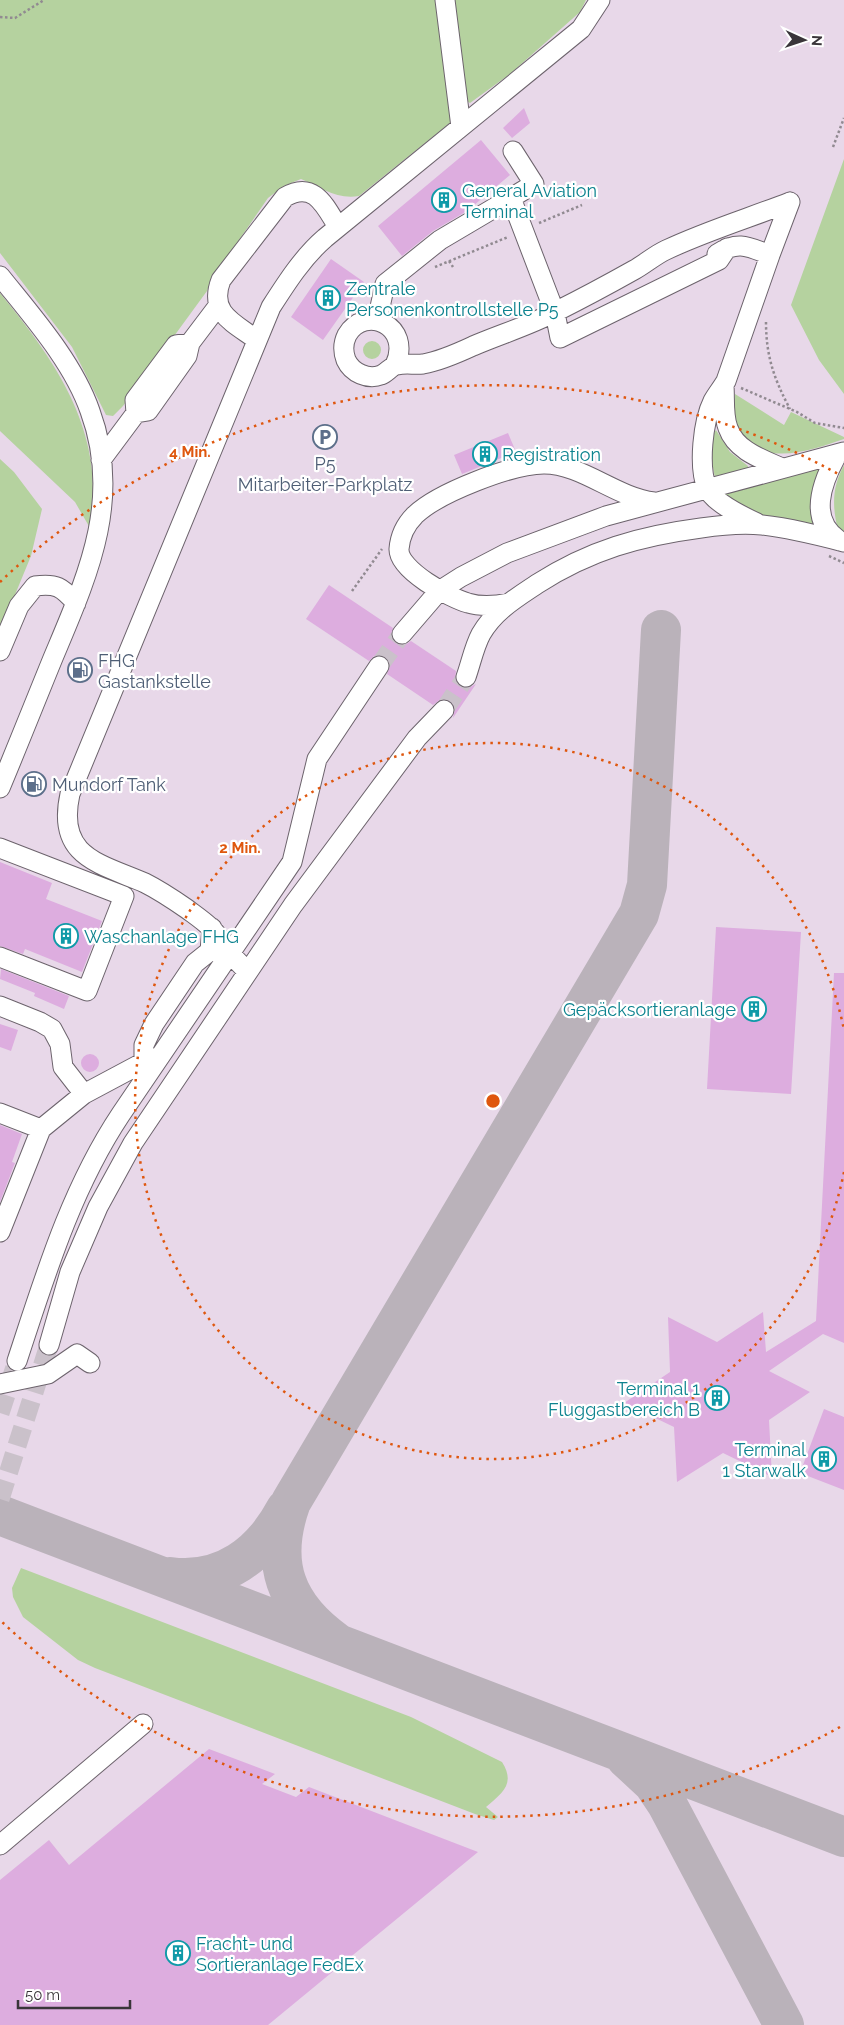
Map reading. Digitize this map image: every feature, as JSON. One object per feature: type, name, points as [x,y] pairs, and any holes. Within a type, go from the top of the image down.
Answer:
[{"type":"street","points":[[446,0],[461,127]]},
{"type":"street","points":[[248,971],[230,953],[212,928],[187,909],[147,884],[94,863],[82,854],[74,842],[68,826],[67,810],[70,794],[271,307],[291,275],[315,247],[338,227],[581,29],[600,0]]},
{"type":"street","points":[[377,321],[384,284],[440,240],[534,184],[513,151]]},
{"type":"street","points":[[257,340],[223,314],[218,306],[216,293],[221,280],[285,197],[300,192],[316,195],[322,201],[338,227]]},
{"type":"street","points":[[511,198],[555,313],[560,338],[719,260],[727,248]]},
{"type":"street","points":[[395,365],[426,363],[451,355],[555,313],[636,269],[664,250],[788,208],[724,386],[714,399],[708,415],[702,462],[708,489],[730,510],[762,525]]},
{"type":"street","points":[[555,313],[586,310],[697,266],[727,248],[743,245],[770,255]]},
{"type":"street","points":[[0,276],[67,364],[90,410],[101,460],[103,490],[99,531],[84,585],[0,788]]},
{"type":"street","points":[[101,460],[136,413],[135,400],[176,345],[190,343],[218,306]]},
{"type":"street","points":[[368,321],[377,321],[393,330],[398,338],[400,347],[395,365],[381,376],[371,377],[362,375],[354,370],[347,363],[344,354],[344,344],[347,335],[360,323],[368,321]]},
{"type":"street","points":[[724,386],[727,427],[736,442],[754,456],[782,468]]},
{"type":"street","points":[[402,634],[439,591],[482,565],[507,553],[606,516],[840,453]]},
{"type":"street","points":[[840,453],[824,481],[821,505],[826,529],[832,536],[842,542]]},
{"type":"street","points":[[509,603],[493,606],[468,603],[439,591],[406,565],[399,552],[400,542],[405,529],[415,515],[444,495],[523,465],[546,464],[582,474],[639,500],[658,502]]},
{"type":"street","points":[[466,677],[481,635],[492,620],[509,603],[556,572],[598,551],[638,538],[710,526],[762,525],[842,542]]},
{"type":"street","points":[[0,651],[19,606],[34,586],[49,584],[64,589],[76,603]]},
{"type":"street","points":[[17,1361],[48,1266],[75,1198],[109,1132],[292,862],[318,759],[379,666]]},
{"type":"street","points":[[49,1344],[70,1272],[98,1207],[133,1143],[293,905],[417,738],[444,710]]},
{"type":"street","points":[[0,848],[124,896],[87,991],[0,957]]},
{"type":"street","points":[[0,1232],[41,1129],[84,1094],[144,1062],[144,1046],[154,1024],[195,963],[210,951],[212,928]]},
{"type":"street","points":[[0,1006],[40,1022],[52,1029],[60,1044],[63,1067],[84,1094]]},
{"type":"street","points":[[114,1079],[121,1103],[121,1114]]},
{"type":"street","points":[[0,1113],[41,1129]]},
{"type":"street","points":[[0,1384],[48,1374],[77,1354],[90,1363]]},
{"type":"street","points":[[0,1845],[143,1724]]},
{"type":"path","points":[[0,17],[15,18],[44,0]]},
{"type":"path","points":[[833,147],[844,118]]},
{"type":"path","points":[[432,268],[582,205]]},
{"type":"path","points":[[484,247],[486,252]]},
{"type":"path","points":[[448,261],[453,267]]},
{"type":"path","points":[[766,321],[769,359],[776,382],[790,409]]},
{"type":"shaded area","points":[[0,0],[844,0],[844,2025],[0,2025]]},
{"type":"green space","points":[[0,0],[442,0],[455,119],[359,196],[351,197],[336,194],[301,179],[284,186],[268,198],[210,282],[207,291],[123,406],[113,416],[106,415],[72,347],[0,253]]},
{"type":"green space","points":[[454,0],[586,0],[580,12],[510,74],[470,103],[465,100]]},
{"type":"green space","points":[[844,159],[844,394],[819,360],[791,305]]},
{"type":"green space","points":[[0,293],[52,363],[78,413],[87,440],[92,468],[93,502],[90,528],[75,502],[0,431]]},
{"type":"green space","points":[[368,341],[376,341],[381,346],[379,357],[368,359],[363,354],[363,346]]},
{"type":"green space","points":[[735,394],[784,425],[791,412],[844,437],[844,439],[805,451],[777,453],[764,451],[753,445],[739,428],[734,413]]},
{"type":"green space","points":[[716,430],[730,452],[748,468],[715,477],[711,446]]},
{"type":"green space","points":[[0,459],[14,472],[42,509],[31,556],[0,631]]},
{"type":"green space","points":[[844,465],[844,532],[838,530],[834,497],[837,481]]},
{"type":"green space","points":[[825,466],[820,526],[753,514],[724,494]]},
{"type":"green space","points":[[21,1568],[411,1717],[502,1762],[508,1776],[505,1788],[486,1807],[498,1817],[494,1820],[475,1814],[78,1660],[23,1617],[13,1597],[12,1588]]},
{"type":"building","points":[[524,108],[530,123],[512,138],[503,128]]},
{"type":"building","name":"General Aviation Terminal","points":[[481,140],[510,175],[467,211],[433,231],[402,256],[378,226]]},
{"type":"building","name":"Zentrale Personenkontrollstelle P5","points":[[331,259],[364,282],[323,340],[291,317]]},
{"type":"building","name":"Registration","points":[[508,433],[516,452],[462,474],[454,455]]},
{"type":"building","points":[[329,585],[393,628],[391,637],[395,643],[405,645],[411,641],[456,671],[455,679],[458,685],[468,688],[476,684],[453,718],[455,707],[451,702],[441,699],[433,705],[387,674],[390,666],[386,657],[374,656],[369,661],[306,619]]},
{"type":"building","points":[[0,862],[52,883],[46,899],[102,921],[82,972],[25,949],[23,954],[0,946]]},
{"type":"building","name":"Gepäcksortieranlage","points":[[716,927],[801,932],[791,1094],[707,1089]]},
{"type":"building","points":[[1,969],[69,996],[64,1009],[34,996],[35,993],[0,979]]},
{"type":"building","name":"Terminal 1 Fluggastbereich B","points":[[834,973],[844,973],[844,1343],[823,1334],[769,1371],[810,1392],[769,1420],[772,1477],[723,1453],[677,1482],[674,1427],[624,1403],[670,1372],[668,1317],[717,1342],[763,1312],[766,1352],[816,1321]]},
{"type":"building","points":[[0,1024],[18,1030],[11,1051],[0,1047]]},
{"type":"building","points":[[86,1054],[94,1054],[99,1059],[97,1070],[86,1072],[81,1067],[81,1059]]},
{"type":"building","points":[[0,1125],[22,1134],[12,1162],[15,1163],[0,1202]]},
{"type":"building","name":"Terminal 1 Starwalk","points":[[824,1409],[844,1417],[844,1490],[800,1473]]},
{"type":"building","name":"Fracht- und Sortieranlage FedEx","points":[[209,1749],[275,1774],[262,1784],[296,1797],[309,1787],[478,1852],[268,2025],[0,2025],[0,1880],[49,1840],[69,1865]]},
{"type":"taxiway","points":[[337,1643],[319,1629],[305,1614],[286,1582],[282,1564],[282,1545],[291,1502],[639,914],[647,885],[661,630]]},
{"type":"taxiway","points":[[170,1577],[189,1578],[207,1576],[239,1563],[265,1540],[286,1509]]},
{"type":"taxiway","points":[[0,1515],[844,1837]]},
{"type":"taxiway","points":[[626,1758],[653,1783],[667,1804],[784,2025]]},
{"type":"tunnel","points":[[379,666],[402,634]]},
{"type":"tunnel","points":[[444,710],[466,677]]},
{"type":"tunnel","points":[[0,1499],[49,1345]]},
{"type":"tunnel","points":[[0,1413],[17,1361]]},
{"type":"place","name":"General Aviation Terminal","points":[[444,200]]},
{"type":"place","name":"Zentrale Personenkontrollstelle P5","points":[[328,298]]},
{"type":"place","name":"P5 Mitarbeiter-Parkplatz","points":[[325,437]]},
{"type":"place","name":"Registration","points":[[485,454]]},
{"type":"place","name":"FHG Gastankstelle","points":[[80,670]]},
{"type":"place","name":"Mundorf Tank","points":[[34,784]]},
{"type":"place","name":"Waschanlage FHG","points":[[66,936]]},
{"type":"place","name":"Gepäcksortieranlage","points":[[754,1009]]},
{"type":"place","name":"Terminal 1 Fluggastbereich B","points":[[717,1398]]},
{"type":"place","name":"Terminal 1 Starwalk","points":[[824,1459]]},
{"type":"place","name":"Fracht- und Sortieranlage FedEx","points":[[178,1953]]}]
